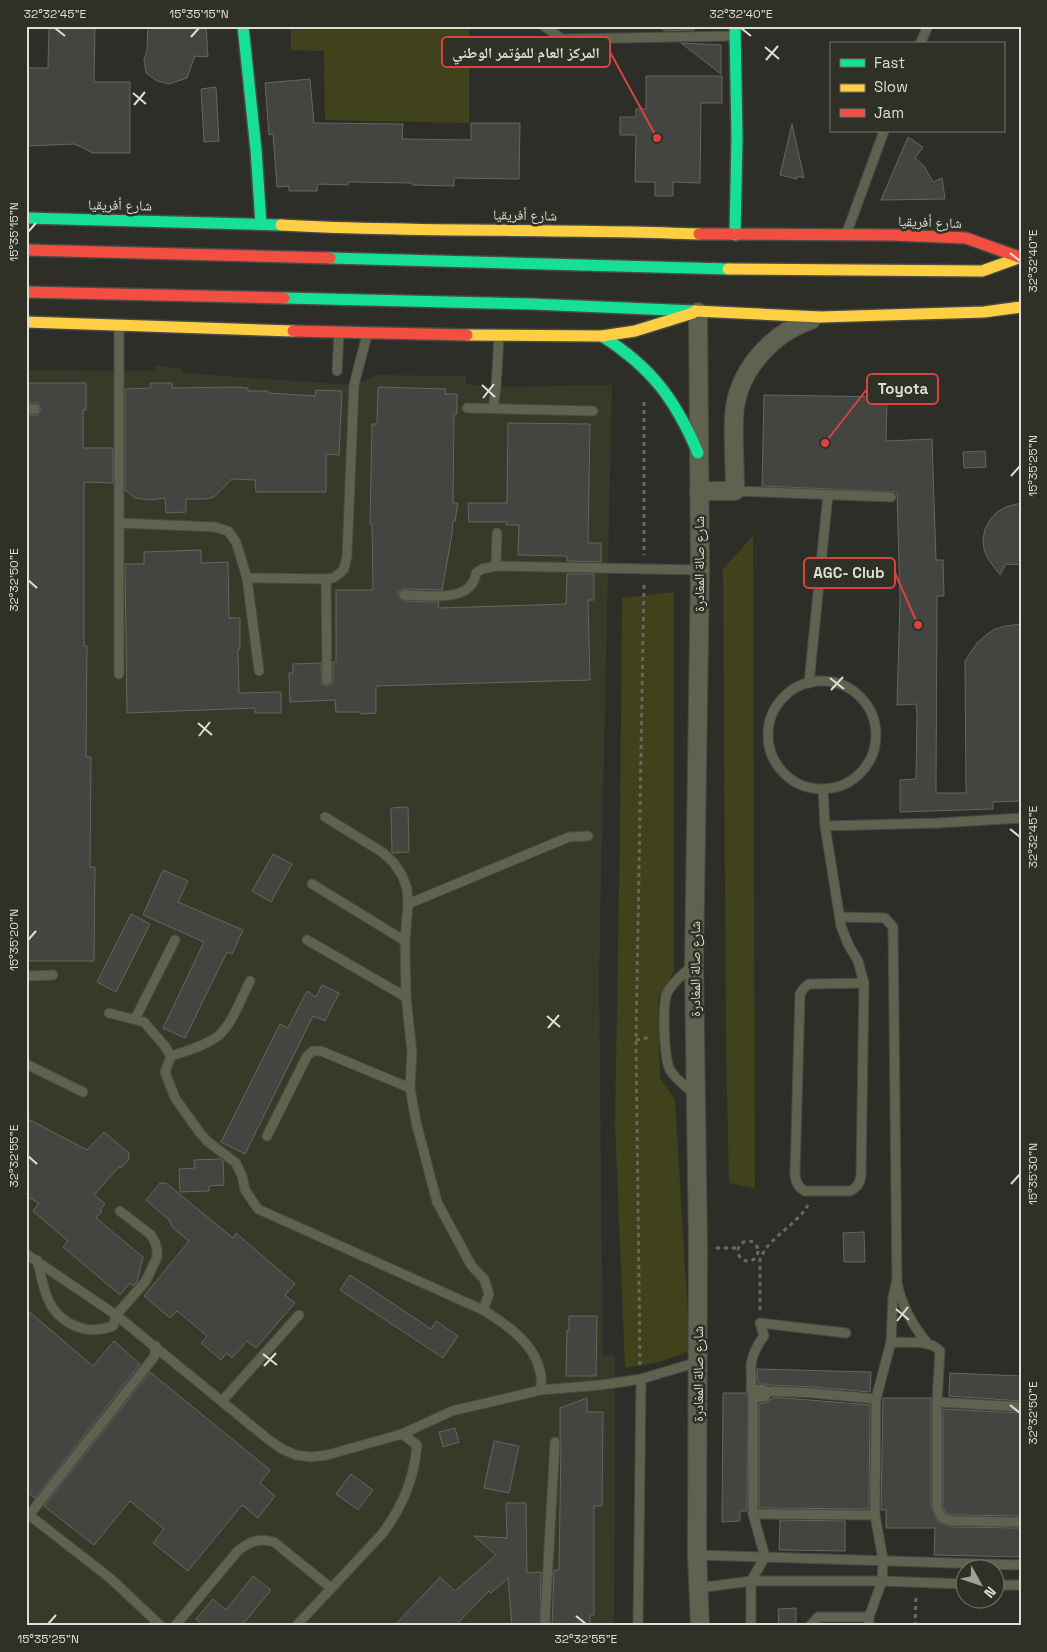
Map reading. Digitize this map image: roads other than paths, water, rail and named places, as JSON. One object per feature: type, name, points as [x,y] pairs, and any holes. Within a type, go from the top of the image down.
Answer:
[{"type":"main road","points":[[243,26],[256,150],[261,224]]},
{"type":"main road","points":[[735,31],[737,138],[735,235]]},
{"type":"main road","name":"شارع أفريقيا","points":[[26,218],[261,224],[334,228],[628,231],[735,235],[966,238],[1020,257]]},
{"type":"main road","name":"شارع أفريقيا","points":[[26,250],[698,273],[982,270],[1020,257]]},
{"type":"main road","points":[[26,292],[698,307],[821,317],[984,312],[1021,307]]},
{"type":"main road","points":[[26,322],[368,334],[602,336],[643,329],[698,307]]},
{"type":"main road","points":[[602,336],[631,355],[661,385],[689,429],[698,453]]},
{"type":"street","name":"شارع صالة المغادرة","points":[[698,307],[700,570],[694,965],[698,1362],[697,1555],[700,1626]]},
{"type":"street","points":[[699,491],[735,491],[734,416],[739,393],[748,372],[762,352],[779,336],[799,324],[821,317]]},
{"type":"lane","points":[[544,26],[562,39],[735,31]]},
{"type":"lane","points":[[921,42],[928,26]]},
{"type":"lane","points":[[845,236],[884,132]]},
{"type":"lane","points":[[119,325],[120,674]]},
{"type":"lane","points":[[337,371],[339,333]]},
{"type":"lane","points":[[247,578],[326,579],[339,574],[347,563],[354,385],[368,334]]},
{"type":"lane","points":[[493,408],[499,336]]},
{"type":"lane","points":[[467,408],[593,411]]},
{"type":"lane","points":[[735,491],[891,497]]},
{"type":"lane","points":[[808,683],[828,494]]},
{"type":"lane","points":[[120,523],[221,528],[228,531],[236,542],[247,578],[259,671]]},
{"type":"lane","points":[[496,533],[496,566]]},
{"type":"lane","points":[[404,595],[450,596],[458,594],[471,587],[475,581],[476,574],[482,569],[496,566],[700,570]]},
{"type":"lane","points":[[326,579],[327,680]]},
{"type":"lane","points":[[834,682],[857,694],[866,704],[876,728],[873,753],[867,765],[859,775],[836,787],[810,788],[798,784],[778,767],[772,755],[768,730],[777,706],[796,688],[808,683],[834,682]]},
{"type":"lane","points":[[823,789],[825,826],[840,917],[844,935],[858,961],[864,983],[860,1182],[856,1188],[850,1191],[805,1191],[799,1188],[795,1175],[800,994],[809,984],[864,983]]},
{"type":"lane","points":[[325,817],[382,852],[393,862],[402,875],[407,889],[408,904],[405,941],[406,997],[412,1052],[410,1088],[416,1122],[437,1202],[471,1265],[484,1280],[489,1294],[483,1310]]},
{"type":"lane","points":[[825,826],[937,824],[1021,818]]},
{"type":"lane","points":[[408,904],[569,837],[588,836]]},
{"type":"lane","points":[[312,884],[405,941]]},
{"type":"lane","points":[[840,917],[885,918],[893,928],[897,1282],[905,1310],[911,1322],[928,1344]]},
{"type":"lane","points":[[135,1019],[175,940]]},
{"type":"lane","points":[[307,940],[406,997]]},
{"type":"lane","points":[[694,965],[670,987],[665,998],[665,1051],[670,1069],[675,1077],[696,1095]]},
{"type":"lane","points":[[26,976],[53,975]]},
{"type":"lane","points":[[171,1056],[205,1044],[219,1035],[229,1022],[250,981]]},
{"type":"lane","points":[[109,1013],[144,1022],[152,1029],[171,1056]]},
{"type":"lane","points":[[267,1136],[307,1056],[313,1051],[320,1051],[410,1088]]},
{"type":"lane","points":[[171,1056],[165,1072],[175,1098],[182,1110],[207,1141],[236,1163],[242,1176],[244,1190],[258,1209],[483,1310],[515,1331],[528,1346],[541,1371],[541,1390]]},
{"type":"lane","points":[[26,1064],[83,1092]]},
{"type":"lane","points":[[37,1260],[45,1292],[51,1305],[60,1317],[73,1326],[87,1330],[101,1330],[113,1326],[116,1315],[146,1281],[156,1257],[157,1249],[151,1235],[120,1211]]},
{"type":"lane","points":[[26,1254],[116,1315],[269,1440],[282,1449],[296,1455],[311,1457],[327,1455],[402,1434],[452,1411],[541,1390],[602,1385],[640,1379],[698,1362]]},
{"type":"lane","points":[[810,1626],[818,1618],[869,1622],[882,1581],[883,1560],[875,1515],[876,1399],[891,1342],[893,1297],[897,1282]]},
{"type":"lane","points":[[222,1401],[299,1315]]},
{"type":"lane","points":[[846,1333],[760,1323],[764,1336],[759,1342],[751,1363],[751,1390],[763,1389],[767,1392],[813,1393],[876,1399]]},
{"type":"lane","points":[[891,1342],[928,1344],[937,1348],[941,1356],[937,1402],[937,1507],[942,1518],[953,1521],[1021,1522]]},
{"type":"lane","points":[[156,1346],[154,1357],[28,1517],[110,1578],[161,1626]]},
{"type":"lane","points":[[638,1626],[640,1379]]},
{"type":"lane","points":[[751,1626],[751,1581],[765,1556],[753,1514],[753,1398],[765,1396],[767,1392]]},
{"type":"lane","points":[[937,1402],[1021,1408]]},
{"type":"lane","points":[[296,1626],[382,1534],[404,1501],[415,1464],[417,1445],[402,1434]]},
{"type":"lane","points":[[546,1626],[555,1442]]},
{"type":"lane","points":[[753,1514],[875,1515]]},
{"type":"lane","points":[[175,1626],[237,1552],[244,1545],[254,1540],[264,1539],[274,1542],[331,1588]]},
{"type":"lane","points":[[697,1555],[1021,1565]]},
{"type":"lane","points":[[698,1588],[751,1581],[882,1581],[954,1584]]},
{"type":"lane","points":[[1004,1585],[1021,1585]]},
{"type":"place","name":"المركز العام للمؤتمر الوطني","points":[[657,138]]},
{"type":"place","name":"Toyota","points":[[825,443]]},
{"type":"place","name":"AGC- Club","points":[[918,625]]}]
